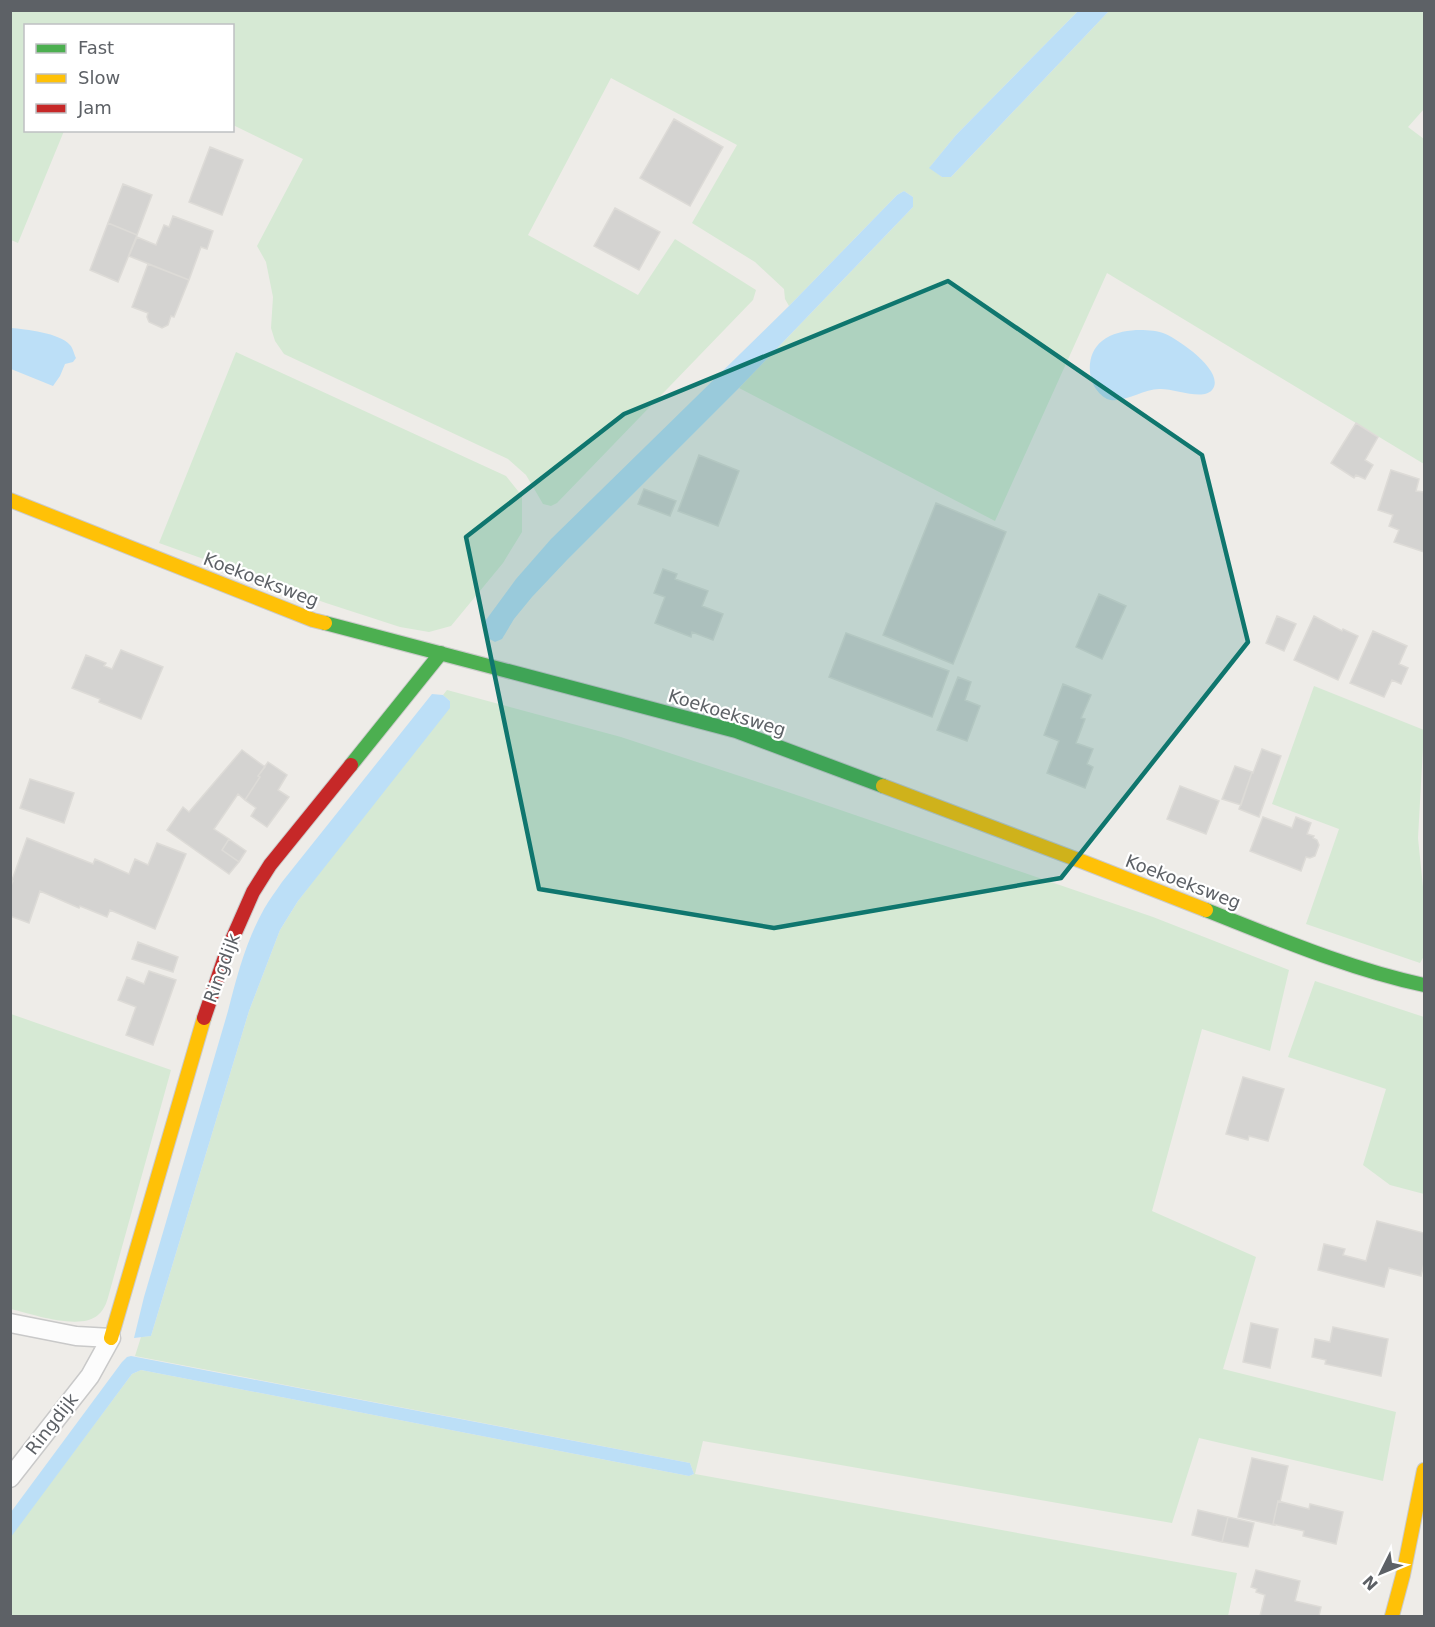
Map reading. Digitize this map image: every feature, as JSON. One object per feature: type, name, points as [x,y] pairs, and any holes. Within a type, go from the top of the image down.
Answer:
[{"type":"street","name":"Koekoeksweg","points":[[10,500],[313,620],[736,731],[1081,861],[1277,938],[1387,977],[1425,985]]},
{"type":"street","name":"Ringdijk","points":[[111,1338],[206,1012],[227,951],[253,892],[270,866],[441,653]]},
{"type":"street","points":[[1392,1617],[1425,1470]]},
{"type":"lane","points":[[10,1323],[76,1336],[111,1338]]},
{"type":"lane","name":"Ringdijk","points":[[10,1478],[90,1376],[111,1338]]},
{"type":"highlighted area","points":[[948,281],[1202,455],[1248,642],[1061,878],[774,928],[539,889],[466,537],[624,414]]},
{"type":"green space","points":[[11,11],[1078,11],[956,135],[930,167],[942,177],[951,177],[1109,11],[1424,11],[1424,109],[1408,127],[1424,139],[1424,464],[1107,273],[995,521],[739,388],[913,207],[913,197],[904,191],[897,195],[789,306],[785,299],[784,289],[755,262],[692,223],[737,145],[611,78],[528,235],[638,295],[675,239],[756,290],[753,300],[557,503],[551,506],[543,504],[526,475],[508,459],[284,354],[275,341],[271,328],[273,297],[266,262],[257,246],[303,159],[234,125],[234,24],[24,24],[24,132],[64,132],[18,243],[11,240]]},
{"type":"green space","points":[[236,352],[506,476],[522,496],[522,532],[503,563],[451,626],[429,632],[400,627],[159,543]]},
{"type":"green space","points":[[1314,686],[1424,730],[1418,838],[1424,897],[1424,956],[1420,963],[1306,924],[1339,829],[1272,804]]},
{"type":"green space","points":[[447,690],[621,737],[779,789],[1153,917],[1289,970],[1270,1051],[1202,1029],[1152,1211],[1256,1257],[1223,1369],[1396,1412],[1383,1481],[1199,1438],[1172,1523],[703,1441],[695,1474],[1237,1573],[1228,1616],[11,1616],[10,1537],[132,1374],[141,1370],[689,1476],[694,1474],[690,1463],[135,1356],[141,1337],[151,1336],[249,1011],[280,930],[298,901],[450,701],[443,695]]},
{"type":"green space","points":[[1315,981],[1424,1017],[1424,1194],[1390,1185],[1363,1165],[1386,1089],[1288,1057]]},
{"type":"green space","points":[[11,1014],[171,1070],[107,1299],[100,1313],[90,1320],[80,1322],[56,1320],[11,1309]]},
{"type":"water","points":[[1078,11],[1109,11],[951,177],[942,177],[929,168],[956,135]]},
{"type":"water","points":[[904,191],[913,197],[913,207],[739,388],[567,560],[532,597],[514,619],[502,639],[495,642],[486,637],[483,624],[516,579],[551,539],[789,306],[897,195]]},
{"type":"water","points":[[11,328],[59,337],[71,346],[76,358],[73,362],[65,364],[53,386],[11,369]]},
{"type":"water","points":[[1136,330],[1163,333],[1189,348],[1213,374],[1215,383],[1212,390],[1208,393],[1195,394],[1159,389],[1119,400],[1107,399],[1100,394],[1091,380],[1092,354],[1106,338],[1114,334]]},
{"type":"water","points":[[432,694],[443,695],[450,701],[450,708],[298,901],[280,930],[249,1011],[151,1336],[134,1338],[239,972],[258,921],[282,882]]},
{"type":"water","points":[[131,1356],[690,1463],[694,1474],[689,1476],[141,1370],[132,1374],[11,1537],[11,1512],[122,1362]]},
{"type":"building","points":[[674,119],[723,147],[690,206],[640,178]]},
{"type":"building","points":[[210,147],[243,160],[222,215],[189,202]]},
{"type":"building","points":[[123,184],[152,195],[137,235],[108,223]]},
{"type":"building","points":[[615,208],[660,232],[639,270],[594,246]]},
{"type":"building","points":[[173,216],[213,231],[207,249],[201,247],[189,280],[129,256],[137,237],[156,245],[164,225],[169,227]]},
{"type":"building","points":[[108,223],[137,235],[118,282],[90,270]]},
{"type":"building","points":[[148,264],[189,280],[174,317],[171,316],[168,325],[162,328],[149,322],[148,313],[132,307]]},
{"type":"building","points":[[1356,423],[1378,437],[1365,460],[1373,465],[1365,479],[1356,475],[1354,478],[1331,463]]},
{"type":"building","points":[[699,455],[739,471],[718,526],[678,511]]},
{"type":"building","points":[[1391,470],[1419,479],[1416,491],[1424,492],[1424,552],[1394,542],[1399,530],[1389,526],[1393,515],[1378,510]]},
{"type":"building","points":[[644,489],[676,501],[670,516],[638,504]]},
{"type":"building","points":[[936,503],[1006,532],[953,664],[883,635]]},
{"type":"building","points":[[663,569],[677,574],[675,579],[708,591],[702,606],[723,614],[713,640],[692,632],[691,637],[655,623],[665,597],[654,593]]},
{"type":"building","points":[[1099,594],[1126,606],[1102,659],[1076,647]]},
{"type":"building","points":[[1277,616],[1296,624],[1284,651],[1266,643]]},
{"type":"building","points":[[1314,616],[1342,631],[1343,629],[1358,636],[1338,680],[1294,660]]},
{"type":"building","points":[[1373,631],[1407,646],[1399,664],[1408,668],[1401,684],[1392,680],[1384,697],[1350,683]]},
{"type":"building","points":[[846,633],[949,671],[932,717],[829,677]]},
{"type":"building","points":[[121,650],[163,667],[141,719],[72,688],[86,655],[106,663],[104,666],[112,669]]},
{"type":"building","points":[[958,677],[971,682],[965,700],[980,706],[967,741],[937,730]]},
{"type":"building","points":[[1063,684],[1091,695],[1081,718],[1085,719],[1076,743],[1093,749],[1087,764],[1093,767],[1085,788],[1047,773],[1059,741],[1044,735]]},
{"type":"building","points":[[1262,749],[1281,756],[1259,817],[1239,809]]},
{"type":"building","points":[[242,750],[265,767],[245,800],[238,794],[214,829],[229,839],[222,850],[239,862],[229,874],[167,830],[183,807],[189,812]]},
{"type":"building","points":[[268,762],[287,775],[278,790],[289,797],[267,827],[251,816],[256,808],[245,800]]},
{"type":"building","points":[[1235,766],[1252,772],[1241,805],[1222,799]]},
{"type":"building","points":[[30,779],[74,793],[64,823],[20,808]]},
{"type":"building","points":[[1180,786],[1219,801],[1206,834],[1167,819]]},
{"type":"building","points":[[1263,817],[1292,828],[1296,817],[1311,823],[1307,834],[1314,836],[1313,838],[1319,845],[1315,856],[1306,857],[1301,871],[1250,851]]},
{"type":"building","points":[[27,838],[93,864],[95,859],[129,874],[135,859],[148,865],[157,843],[186,854],[155,929],[110,910],[107,917],[40,891],[29,923],[10,916],[10,888]]},
{"type":"building","points":[[229,839],[246,851],[239,862],[222,850]]},
{"type":"building","points":[[138,942],[178,957],[173,972],[132,959]]},
{"type":"building","points":[[149,971],[176,980],[153,1045],[126,1035],[136,1007],[118,1000],[127,977],[144,984]]},
{"type":"building","points":[[1243,1077],[1284,1089],[1268,1141],[1249,1136],[1248,1140],[1226,1134]]},
{"type":"building","points":[[1377,1221],[1424,1233],[1424,1263],[1421,1276],[1389,1268],[1384,1287],[1318,1270],[1324,1244],[1345,1249],[1343,1255],[1366,1261]]},
{"type":"building","points":[[1251,1323],[1278,1329],[1270,1368],[1243,1362]]},
{"type":"building","points":[[1333,1327],[1388,1339],[1381,1376],[1325,1364],[1326,1360],[1312,1357],[1315,1339],[1330,1342]]},
{"type":"building","points":[[1252,1458],[1288,1466],[1274,1525],[1238,1517]]},
{"type":"building","points":[[1278,1501],[1309,1509],[1310,1504],[1343,1512],[1336,1544],[1303,1536],[1304,1531],[1273,1524]]},
{"type":"building","points":[[1198,1510],[1228,1517],[1222,1542],[1192,1535]]},
{"type":"building","points":[[1228,1517],[1254,1523],[1248,1547],[1222,1542]]},
{"type":"building","points":[[1256,1570],[1300,1581],[1295,1601],[1321,1607],[1319,1616],[1260,1616],[1265,1595],[1256,1592],[1257,1589],[1251,1587]]},
{"type":"traffic: fast","points":[[325,623],[736,731],[883,786]]},
{"type":"traffic: fast","points":[[351,765],[441,653]]},
{"type":"traffic: fast","points":[[1206,910],[1341,962],[1424,985]]},
{"type":"traffic: slow","points":[[10,500],[325,623]]},
{"type":"traffic: slow","points":[[883,786],[1206,910]]},
{"type":"traffic: slow","points":[[111,1338],[204,1018]]},
{"type":"traffic: slow","points":[[1392,1616],[1403,1575],[1424,1470]]},
{"type":"traffic: jam","points":[[204,1018],[227,951],[253,892],[270,865],[351,765]]}]
